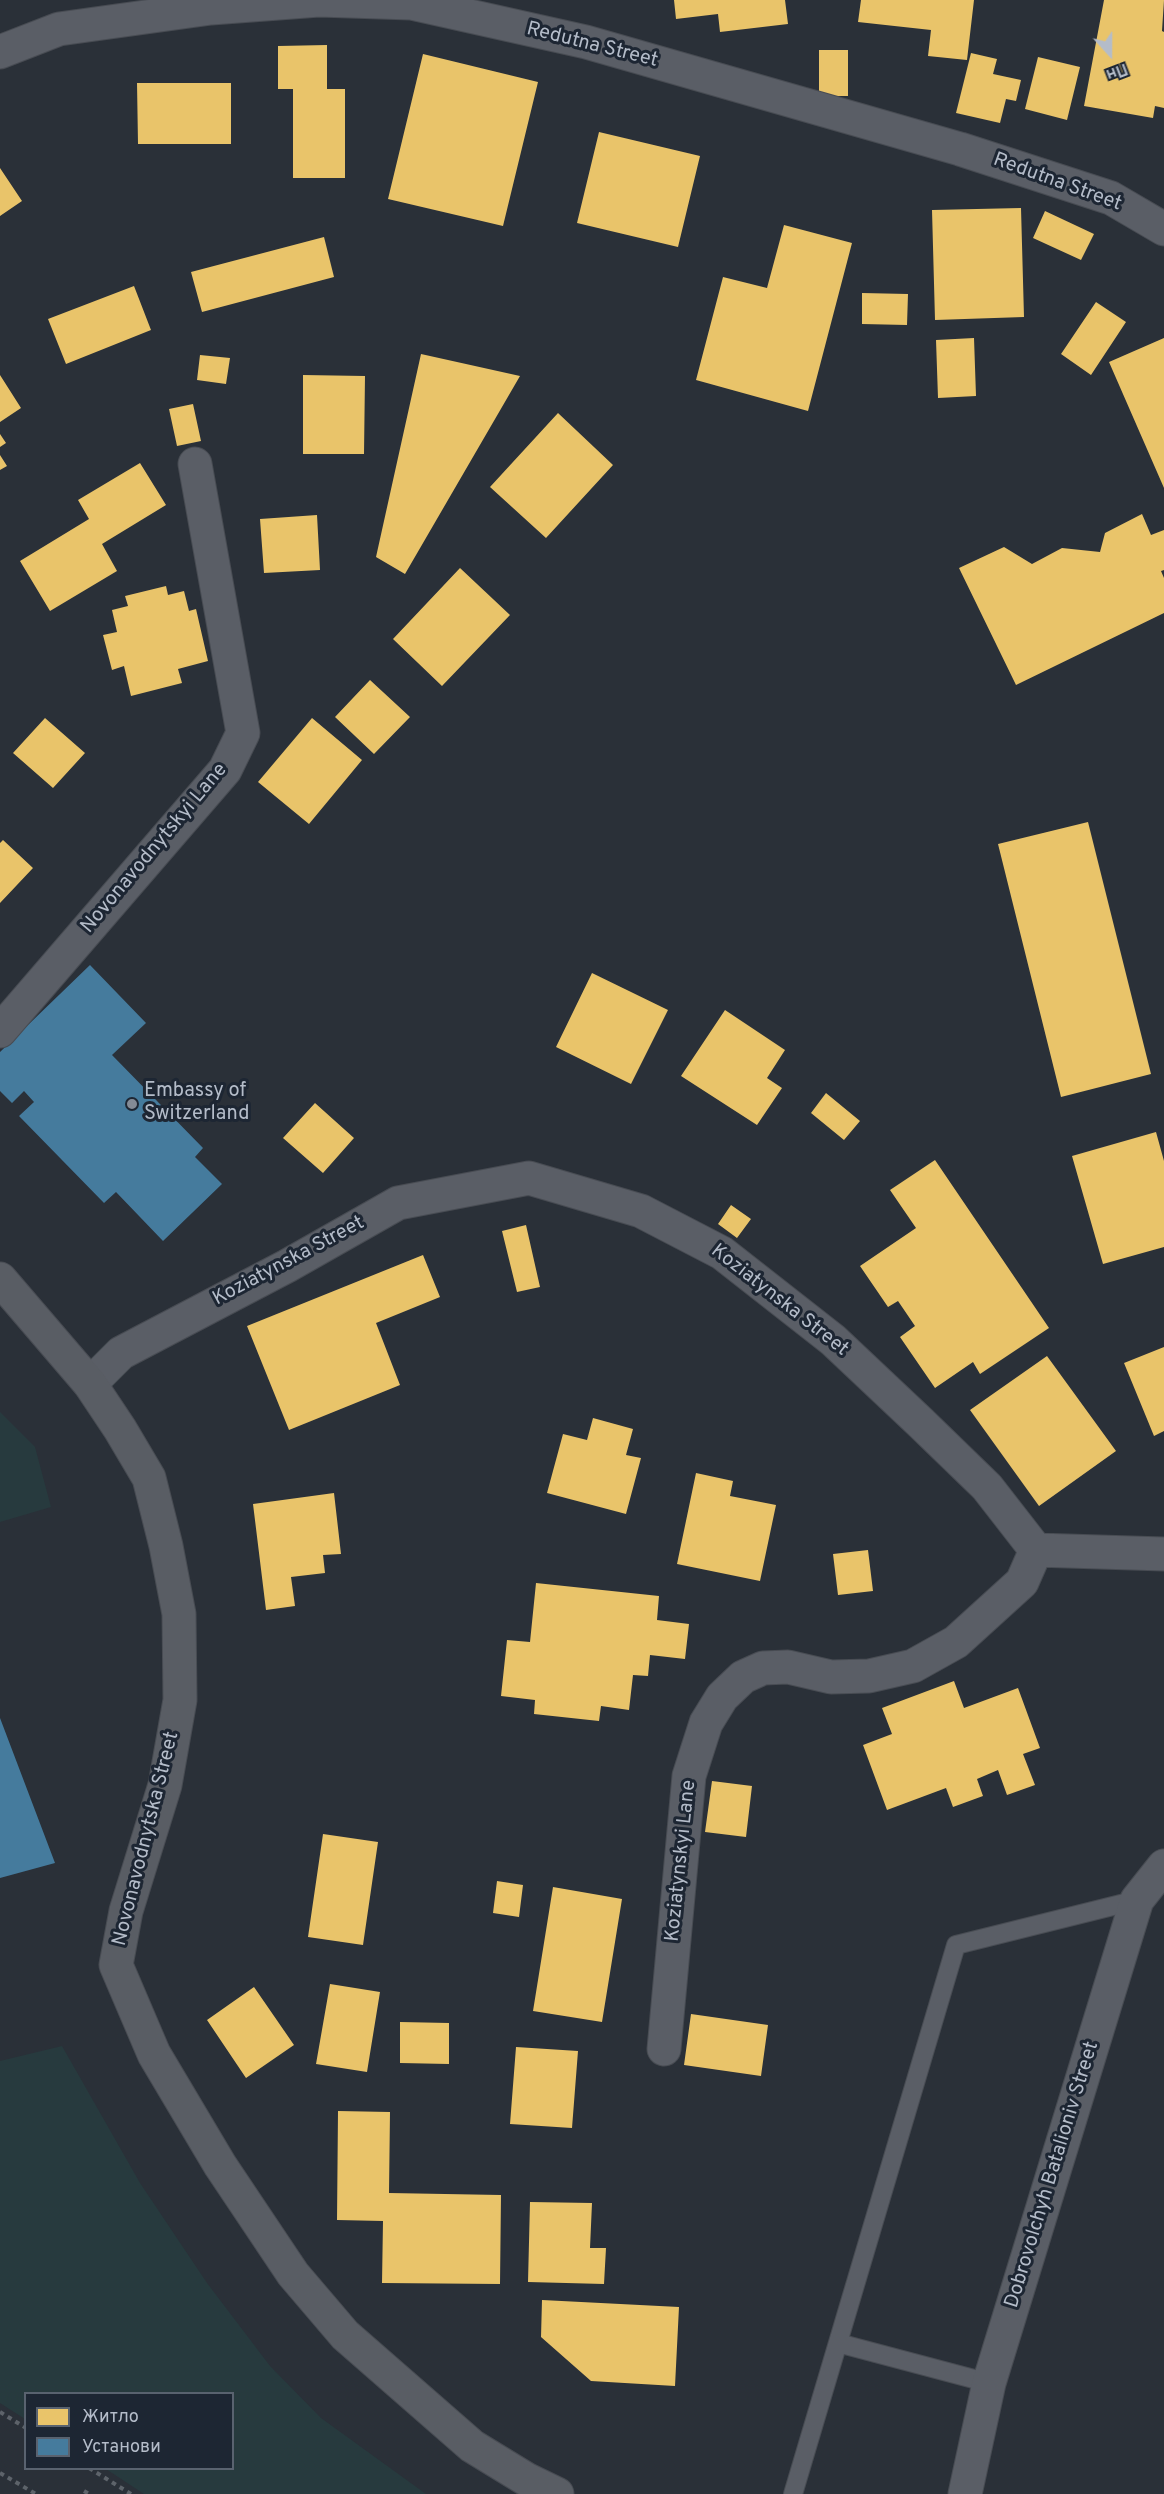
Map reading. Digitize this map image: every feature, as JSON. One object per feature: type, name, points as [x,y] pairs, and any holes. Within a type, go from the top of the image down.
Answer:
[{"type":"main road","name":"Novonavodnytska Street","points":[[0,1279],[90,1384],[149,1478],[166,1546],[179,1614],[180,1700],[165,1785],[126,1911],[116,1965],[154,2054],[220,2165],[293,2274],[345,2335],[472,2446],[526,2479],[557,2494]]},
{"type":"street","name":"Redutna Street","points":[[0,52],[58,29],[211,8],[319,0],[411,3],[586,42],[960,149],[1111,198],[1164,229]]},
{"type":"street","name":"Novonavodnytskyi Lane","points":[[0,1031],[225,770],[243,733],[195,464]]},
{"type":"street","name":"Koziatynska Street","points":[[90,1384],[121,1353],[287,1266],[398,1203],[529,1178],[641,1211],[722,1253],[832,1340],[913,1416],[987,1487],[1036,1550]]},
{"type":"street","points":[[1036,1550],[1164,1554]]},
{"type":"street","name":"Koziatynskyi Lane","points":[[664,2049],[689,1776],[706,1723],[722,1697],[743,1677],[763,1668],[788,1667],[831,1677],[869,1676],[913,1666],[956,1642],[1008,1596],[1022,1582],[1036,1550]]},
{"type":"street","name":"Dobrovolchyh Batalioniv Street","points":[[965,2494],[989,2383],[1137,1900],[1164,1866]]},
{"type":"lane","points":[[793,2494],[956,1945],[1137,1900]]},
{"type":"lane","points":[[837,2343],[989,2383]]},
{"type":"path","points":[[0,2412],[24,2427]]},
{"type":"path","points":[[91,2470],[131,2494]]},
{"type":"path","points":[[0,2473],[36,2494]]},
{"type":"green space","points":[[0,1412],[35,1447],[51,1507],[0,1522]]},
{"type":"green space","points":[[62,2046],[140,2183],[207,2283],[270,2366],[321,2418],[426,2494],[144,2494],[108,2470],[234,2470],[234,2392],[24,2392],[24,2418],[0,2403],[0,2061]]},
{"type":"building: Житло","points":[[674,0],[785,0],[788,24],[720,32],[718,14],[676,19]]},
{"type":"building: Житло","points":[[861,0],[974,0],[967,60],[928,56],[931,30],[858,22]]},
{"type":"building: Житло","points":[[1104,0],[1164,0],[1162,31],[1164,32],[1164,108],[1155,106],[1153,118],[1084,106]]},
{"type":"building: Житло","points":[[327,45],[327,89],[345,89],[345,178],[293,178],[293,89],[278,89],[278,46]]},
{"type":"building: Житло","points":[[819,50],[848,50],[848,96],[819,96]]},
{"type":"building: Житло","points":[[971,53],[997,59],[993,74],[1021,80],[1016,101],[1006,99],[1000,123],[956,113]]},
{"type":"building: Житло","points":[[423,54],[538,82],[503,226],[388,199]]},
{"type":"building: Житло","points":[[1038,57],[1080,67],[1067,120],[1025,109]]},
{"type":"building: Житло","points":[[137,83],[231,83],[231,144],[138,144]]},
{"type":"building: Житло","points":[[599,132],[700,156],[678,247],[577,223]]},
{"type":"building: Житло","points":[[0,168],[22,201],[0,216]]},
{"type":"building: Житло","points":[[1021,208],[1024,317],[935,320],[932,210]]},
{"type":"building: Житло","points":[[1045,211],[1094,234],[1081,260],[1033,238]]},
{"type":"building: Житло","points":[[784,225],[852,243],[808,411],[696,380],[723,277],[767,288]]},
{"type":"building: Житло","points":[[324,237],[334,277],[202,312],[191,272]]},
{"type":"building: Житло","points":[[134,286],[151,330],[66,364],[48,319]]},
{"type":"building: Житло","points":[[862,293],[908,294],[907,325],[862,324]]},
{"type":"building: Житло","points":[[1096,302],[1126,322],[1091,375],[1061,354]]},
{"type":"building: Житло","points":[[974,338],[976,396],[938,398],[936,340]]},
{"type":"building: Житло","points":[[1164,338],[1164,488],[1109,362]]},
{"type":"building: Житло","points":[[421,354],[520,376],[405,574],[376,557]]},
{"type":"building: Житло","points":[[200,355],[230,358],[226,384],[197,380]]},
{"type":"building: Житло","points":[[0,375],[21,408],[0,422]]},
{"type":"building: Житло","points":[[303,375],[365,376],[364,454],[303,454]]},
{"type":"building: Житло","points":[[193,404],[201,441],[177,446],[169,409]]},
{"type":"building: Житло","points":[[558,413],[613,465],[546,538],[490,487]]},
{"type":"building: Житло","points":[[0,434],[6,443],[0,447]]},
{"type":"building: Житло","points":[[0,455],[7,466],[0,470]]},
{"type":"building: Житло","points":[[140,463],[166,505],[102,544],[117,571],[50,611],[20,561],[89,519],[78,500]]},
{"type":"building: Житло","points":[[1142,514],[1151,535],[1164,530],[1164,570],[1161,571],[1164,578],[1164,613],[1016,685],[959,568],[1004,547],[1032,564],[1062,548],[1100,552],[1105,533]]},
{"type":"building: Житло","points":[[317,515],[320,570],[264,573],[260,519]]},
{"type":"building: Житло","points":[[460,568],[510,615],[442,686],[393,639]]},
{"type":"building: Житло","points":[[166,586],[168,595],[184,591],[189,611],[196,609],[208,661],[178,669],[182,683],[131,696],[124,666],[112,670],[103,635],[117,632],[112,610],[128,606],[125,596]]},
{"type":"building: Житло","points":[[370,680],[410,717],[374,754],[335,717]]},
{"type":"building: Житло","points":[[45,718],[85,753],[53,788],[13,753]]},
{"type":"building: Житло","points":[[312,718],[362,760],[309,824],[258,782]]},
{"type":"building: Житло","points":[[1088,822],[1151,1074],[1061,1097],[998,844]]},
{"type":"building: Житло","points":[[3,840],[33,868],[0,903],[0,843]]},
{"type":"building: Житло","points":[[592,973],[668,1010],[631,1084],[556,1047]]},
{"type":"building: Житло","points":[[725,1010],[785,1050],[767,1078],[782,1088],[757,1125],[681,1076]]},
{"type":"building: Житло","points":[[826,1093],[860,1121],[844,1140],[811,1113]]},
{"type":"building: Житло","points":[[315,1103],[354,1138],[323,1173],[283,1138]]},
{"type":"building: Житло","points":[[1156,1132],[1164,1161],[1164,1247],[1103,1264],[1072,1156]]},
{"type":"building: Житло","points":[[935,1160],[1049,1328],[980,1374],[973,1362],[935,1388],[900,1337],[915,1326],[898,1301],[888,1307],[860,1266],[916,1228],[890,1190]]},
{"type":"building: Житло","points":[[731,1205],[751,1219],[737,1238],[718,1224]]},
{"type":"building: Житло","points":[[526,1225],[540,1287],[517,1292],[502,1231]]},
{"type":"building: Житло","points":[[423,1255],[440,1297],[376,1323],[400,1385],[289,1430],[247,1326]]},
{"type":"building: Житло","points":[[1164,1347],[1164,1431],[1154,1436],[1124,1363]]},
{"type":"building: Житло","points":[[1047,1356],[1116,1451],[1039,1506],[970,1410]]},
{"type":"building: Житло","points":[[593,1418],[633,1429],[626,1455],[641,1458],[626,1514],[547,1493],[563,1434],[587,1440]]},
{"type":"building: Житло","points":[[696,1473],[733,1481],[730,1496],[776,1505],[760,1581],[677,1564]]},
{"type":"building: Житло","points":[[334,1493],[341,1554],[323,1555],[325,1573],[291,1577],[295,1606],[266,1610],[253,1504]]},
{"type":"building: Житло","points":[[868,1550],[873,1591],[838,1595],[833,1554]]},
{"type":"building: Житло","points":[[536,1583],[659,1596],[657,1620],[689,1624],[685,1659],[650,1655],[648,1676],[633,1675],[629,1710],[601,1706],[599,1721],[534,1714],[535,1700],[501,1696],[507,1640],[530,1642]]},
{"type":"building: Житло","points":[[954,1681],[964,1708],[1018,1688],[1040,1748],[1023,1754],[1035,1785],[1007,1795],[998,1770],[977,1779],[983,1796],[953,1807],[946,1788],[887,1810],[863,1745],[892,1734],[882,1708]]},
{"type":"building: Житло","points":[[712,1781],[752,1786],[746,1837],[705,1832]]},
{"type":"building: Житло","points":[[323,1834],[378,1842],[363,1945],[308,1937]]},
{"type":"building: Житло","points":[[497,1881],[523,1885],[519,1917],[493,1913]]},
{"type":"building: Житло","points":[[553,1887],[622,1899],[602,2022],[533,2011]]},
{"type":"building: Житло","points":[[330,1984],[380,1992],[367,2072],[316,2064]]},
{"type":"building: Житло","points":[[254,1987],[294,2045],[246,2078],[207,2020]]},
{"type":"building: Житло","points":[[691,2014],[768,2025],[761,2076],[684,2065]]},
{"type":"building: Житло","points":[[400,2022],[449,2023],[449,2064],[400,2063]]},
{"type":"building: Житло","points":[[516,2047],[578,2051],[572,2128],[510,2124]]},
{"type":"building: Житло","points":[[338,2111],[390,2112],[389,2193],[501,2195],[500,2284],[382,2283],[383,2221],[337,2220]]},
{"type":"building: Житло","points":[[530,2202],[592,2203],[590,2248],[606,2248],[604,2284],[528,2282]]},
{"type":"building: Житло","points":[[542,2300],[679,2307],[675,2386],[591,2381],[541,2337]]},
{"type":"building: Установи","points":[[90,965],[146,1023],[112,1055],[203,1148],[195,1157],[222,1184],[163,1241],[116,1192],[104,1203],[19,1116],[34,1102],[24,1091],[12,1103],[0,1091],[0,1052]]},
{"type":"building: Установи","points":[[0,1718],[55,1863],[0,1878]]},
{"type":"place","name":"Embassy of Switzerland","points":[[132,1104]]}]
